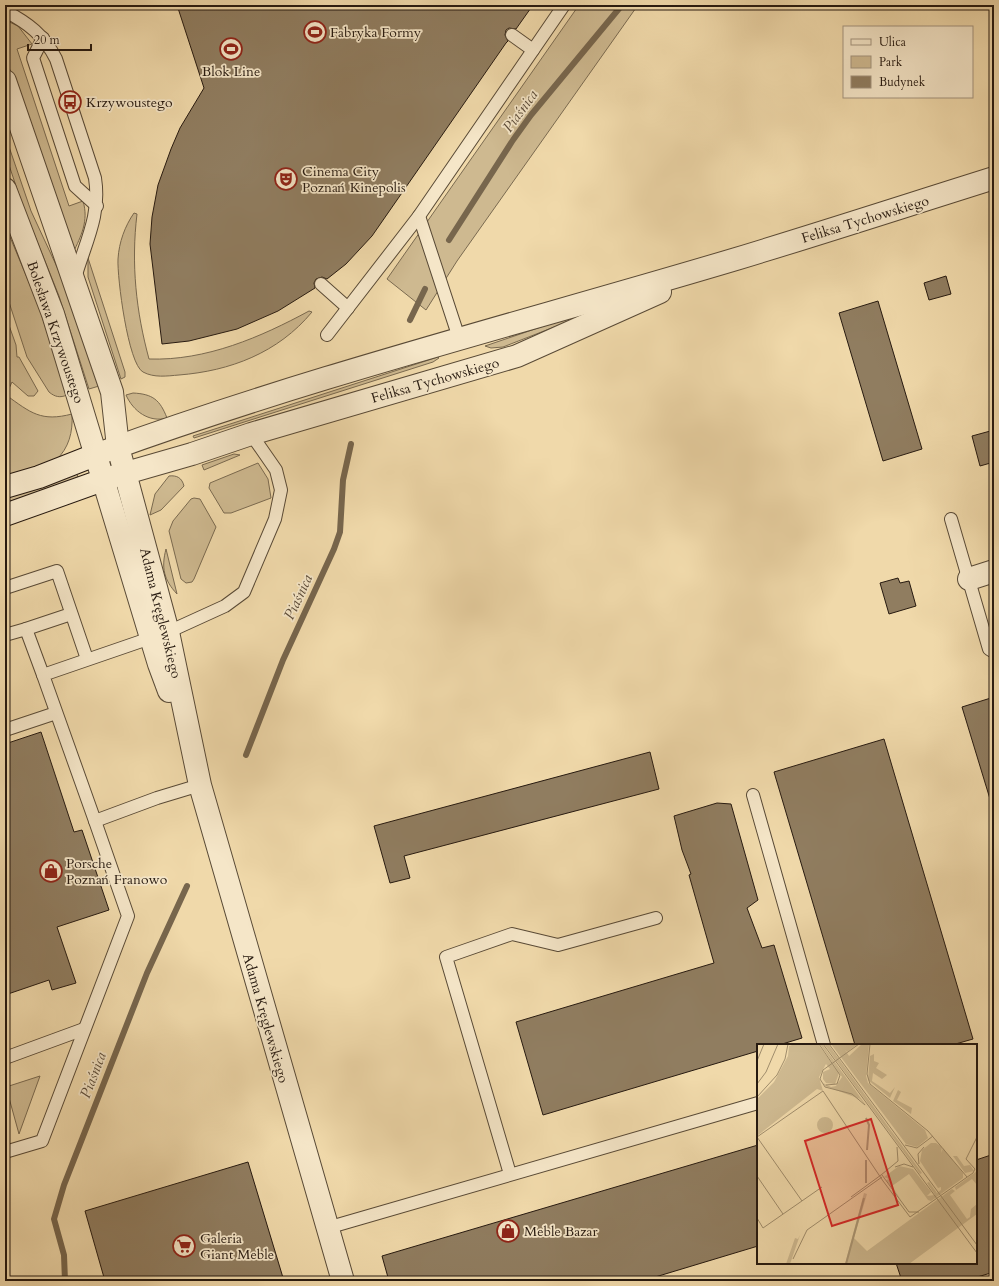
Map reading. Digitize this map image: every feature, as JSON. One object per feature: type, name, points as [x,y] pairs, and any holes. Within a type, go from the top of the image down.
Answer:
[{"type":"street","points":[[5,81],[64,257],[112,392],[118,447],[125,473]]},
{"type":"street","name":"Feliksa Tychowskiego","points":[[5,487],[39,477],[95,455],[296,387],[458,338],[736,259],[994,178]]},
{"type":"street","name":"Bolesława Krzywoustego","points":[[5,189],[48,299],[103,480]]},
{"type":"street","name":"Feliksa Tychowskiego","points":[[5,515],[125,473],[192,454],[251,434],[517,356],[736,259]]},
{"type":"street","points":[[458,338],[473,368]]},
{"type":"street","name":"Adama Kręglewskiego","points":[[125,473],[160,635],[193,754],[200,785],[343,1281]]},
{"type":"street","name":"Adama Kręglewskiego","points":[[103,480],[120,531],[160,635]]},
{"type":"street","points":[[969,579],[994,571]]},
{"type":"lane","points":[[326,335],[419,216],[564,5]]},
{"type":"lane","points":[[5,11],[20,19],[43,38],[56,59],[95,178],[98,195],[97,206],[92,231],[74,283]]},
{"type":"lane","points":[[512,35],[533,50]]},
{"type":"lane","points":[[43,38],[33,58],[75,186],[97,206]]},
{"type":"lane","points":[[419,216],[458,338]]},
{"type":"lane","points":[[321,284],[348,308]]},
{"type":"lane","points":[[43,675],[86,659],[160,635],[225,606],[240,596],[247,586],[275,519],[281,490],[276,470],[251,434]]},
{"type":"lane","points":[[951,519],[989,650],[994,652]]},
{"type":"lane","points":[[5,588],[57,571],[86,659]]},
{"type":"lane","points":[[5,635],[71,614]]},
{"type":"lane","points":[[5,1152],[42,1141],[128,916],[26,628]]},
{"type":"lane","points":[[5,730],[56,713]]},
{"type":"lane","points":[[95,821],[157,798],[200,785]]},
{"type":"lane","points":[[753,796],[824,1044]]},
{"type":"lane","points":[[510,1174],[446,958],[512,934],[558,945],[656,918]]},
{"type":"lane","points":[[5,1058],[84,1030]]},
{"type":"lane","points":[[327,1228],[757,1103]]},
{"type":"green space","points":[[579,5],[638,5],[457,261],[426,310],[387,279]]},
{"type":"green space","points":[[5,20],[18,26],[32,44],[17,49],[69,206],[83,201],[85,208],[85,222],[73,253],[69,248],[5,55]]},
{"type":"green space","points":[[5,135],[31,211],[70,295],[99,386],[89,389],[59,296],[22,204],[5,153]]},
{"type":"green space","points":[[134,213],[137,214],[135,233],[136,287],[141,323],[149,359],[170,359],[212,352],[232,346],[272,330],[309,311],[312,312],[284,339],[268,349],[235,364],[198,373],[165,376],[156,376],[143,372],[138,366],[128,337],[124,319],[118,269],[121,240]]},
{"type":"green space","points":[[5,225],[38,304],[67,395],[60,397],[49,392],[27,357],[5,290]]},
{"type":"green space","points":[[88,258],[125,372],[125,377],[121,379],[88,277]]},
{"type":"green space","points":[[585,312],[585,315],[503,347],[491,348],[485,346]]},
{"type":"green space","points":[[5,314],[16,345],[17,357],[19,357],[38,391],[34,396],[28,396],[12,382],[6,395],[22,407],[37,414],[52,417],[72,414],[72,421],[71,433],[67,445],[56,460],[5,478]]},
{"type":"green space","points":[[438,357],[439,358],[433,362],[194,438],[193,436]]},
{"type":"green space","points":[[133,393],[146,395],[155,399],[162,407],[167,418],[154,419],[137,411],[126,395]]},
{"type":"green space","points":[[234,454],[240,455],[204,470],[202,465]]},
{"type":"green space","points":[[258,463],[268,479],[271,498],[231,513],[224,513],[209,488],[210,483]]},
{"type":"green space","points":[[75,473],[78,476],[76,479],[5,503],[5,496]]},
{"type":"green space","points":[[169,476],[179,478],[184,486],[161,510],[150,515],[155,494]]},
{"type":"green space","points":[[191,499],[200,499],[216,527],[194,579],[192,582],[186,583],[181,579],[169,531],[173,521]]},
{"type":"green space","points":[[166,549],[177,594],[166,579],[164,562]]},
{"type":"green space","points":[[40,1076],[19,1134],[6,1087]]},
{"type":"building","name":"Cinema City Poznań Kinepolis","points":[[177,5],[533,5],[516,29],[509,28],[506,30],[505,35],[508,41],[372,236],[346,264],[327,279],[322,277],[316,279],[314,283],[315,288],[278,311],[237,329],[189,341],[162,344],[150,244],[152,217],[158,185],[171,149],[180,128],[204,88]]},
{"type":"building","points":[[946,276],[951,294],[929,300],[924,283]]},
{"type":"building","points":[[878,301],[922,449],[883,461],[839,313]]},
{"type":"building","points":[[994,430],[994,462],[980,466],[972,436]]},
{"type":"building","points":[[898,578],[900,583],[909,581],[916,606],[889,614],[880,583]]},
{"type":"building","points":[[994,697],[994,799],[990,799],[962,707]]},
{"type":"building","name":"Porsche Poznań Franowo","points":[[41,732],[74,832],[82,830],[109,910],[57,927],[76,983],[52,990],[49,980],[5,995],[5,744]]},
{"type":"building","points":[[884,739],[973,1039],[956,1044],[855,1044],[774,772]]},
{"type":"building","points":[[650,752],[659,789],[404,856],[410,878],[390,883],[374,826]]},
{"type":"building","points":[[717,803],[731,804],[758,900],[747,908],[762,948],[774,945],[802,1038],[782,1044],[757,1044],[757,1051],[543,1115],[516,1022],[714,963],[689,875],[691,874],[682,850],[674,816]]},
{"type":"building","points":[[757,1145],[757,1246],[642,1281],[389,1281],[382,1256]]},
{"type":"building","points":[[994,1154],[994,1272],[964,1281],[902,1281],[896,1264],[977,1264],[977,1160]]},
{"type":"building","name":"Galeria Giant Meble","points":[[248,1162],[284,1281],[105,1281],[85,1211]]},
{"type":"waterway","name":"Piaśnica","points":[[449,240],[513,140],[531,115],[622,5]]},
{"type":"waterway","name":"Piaśnica","points":[[410,320],[425,289]]},
{"type":"waterway","name":"Piaśnica","points":[[246,755],[283,660],[334,549],[340,532],[343,480],[351,444]]},
{"type":"waterway","name":"Piaśnica","points":[[65,1281],[64,1255],[54,1219],[64,1185],[147,973],[187,886]]},
{"type":"place","name":"Fabryka Formy","points":[[315,32]]},
{"type":"place","name":"Blok Line","points":[[231,49]]},
{"type":"place","name":"Krzywoustego","points":[[70,102]]},
{"type":"place","name":"Cinema City Poznań Kinepolis","points":[[286,179]]},
{"type":"place","name":"Porsche Poznań Franowo","points":[[51,871]]},
{"type":"place","name":"Meble Bazar","points":[[508,1231]]},
{"type":"place","name":"Galeria Giant Meble","points":[[184,1246]]}]
